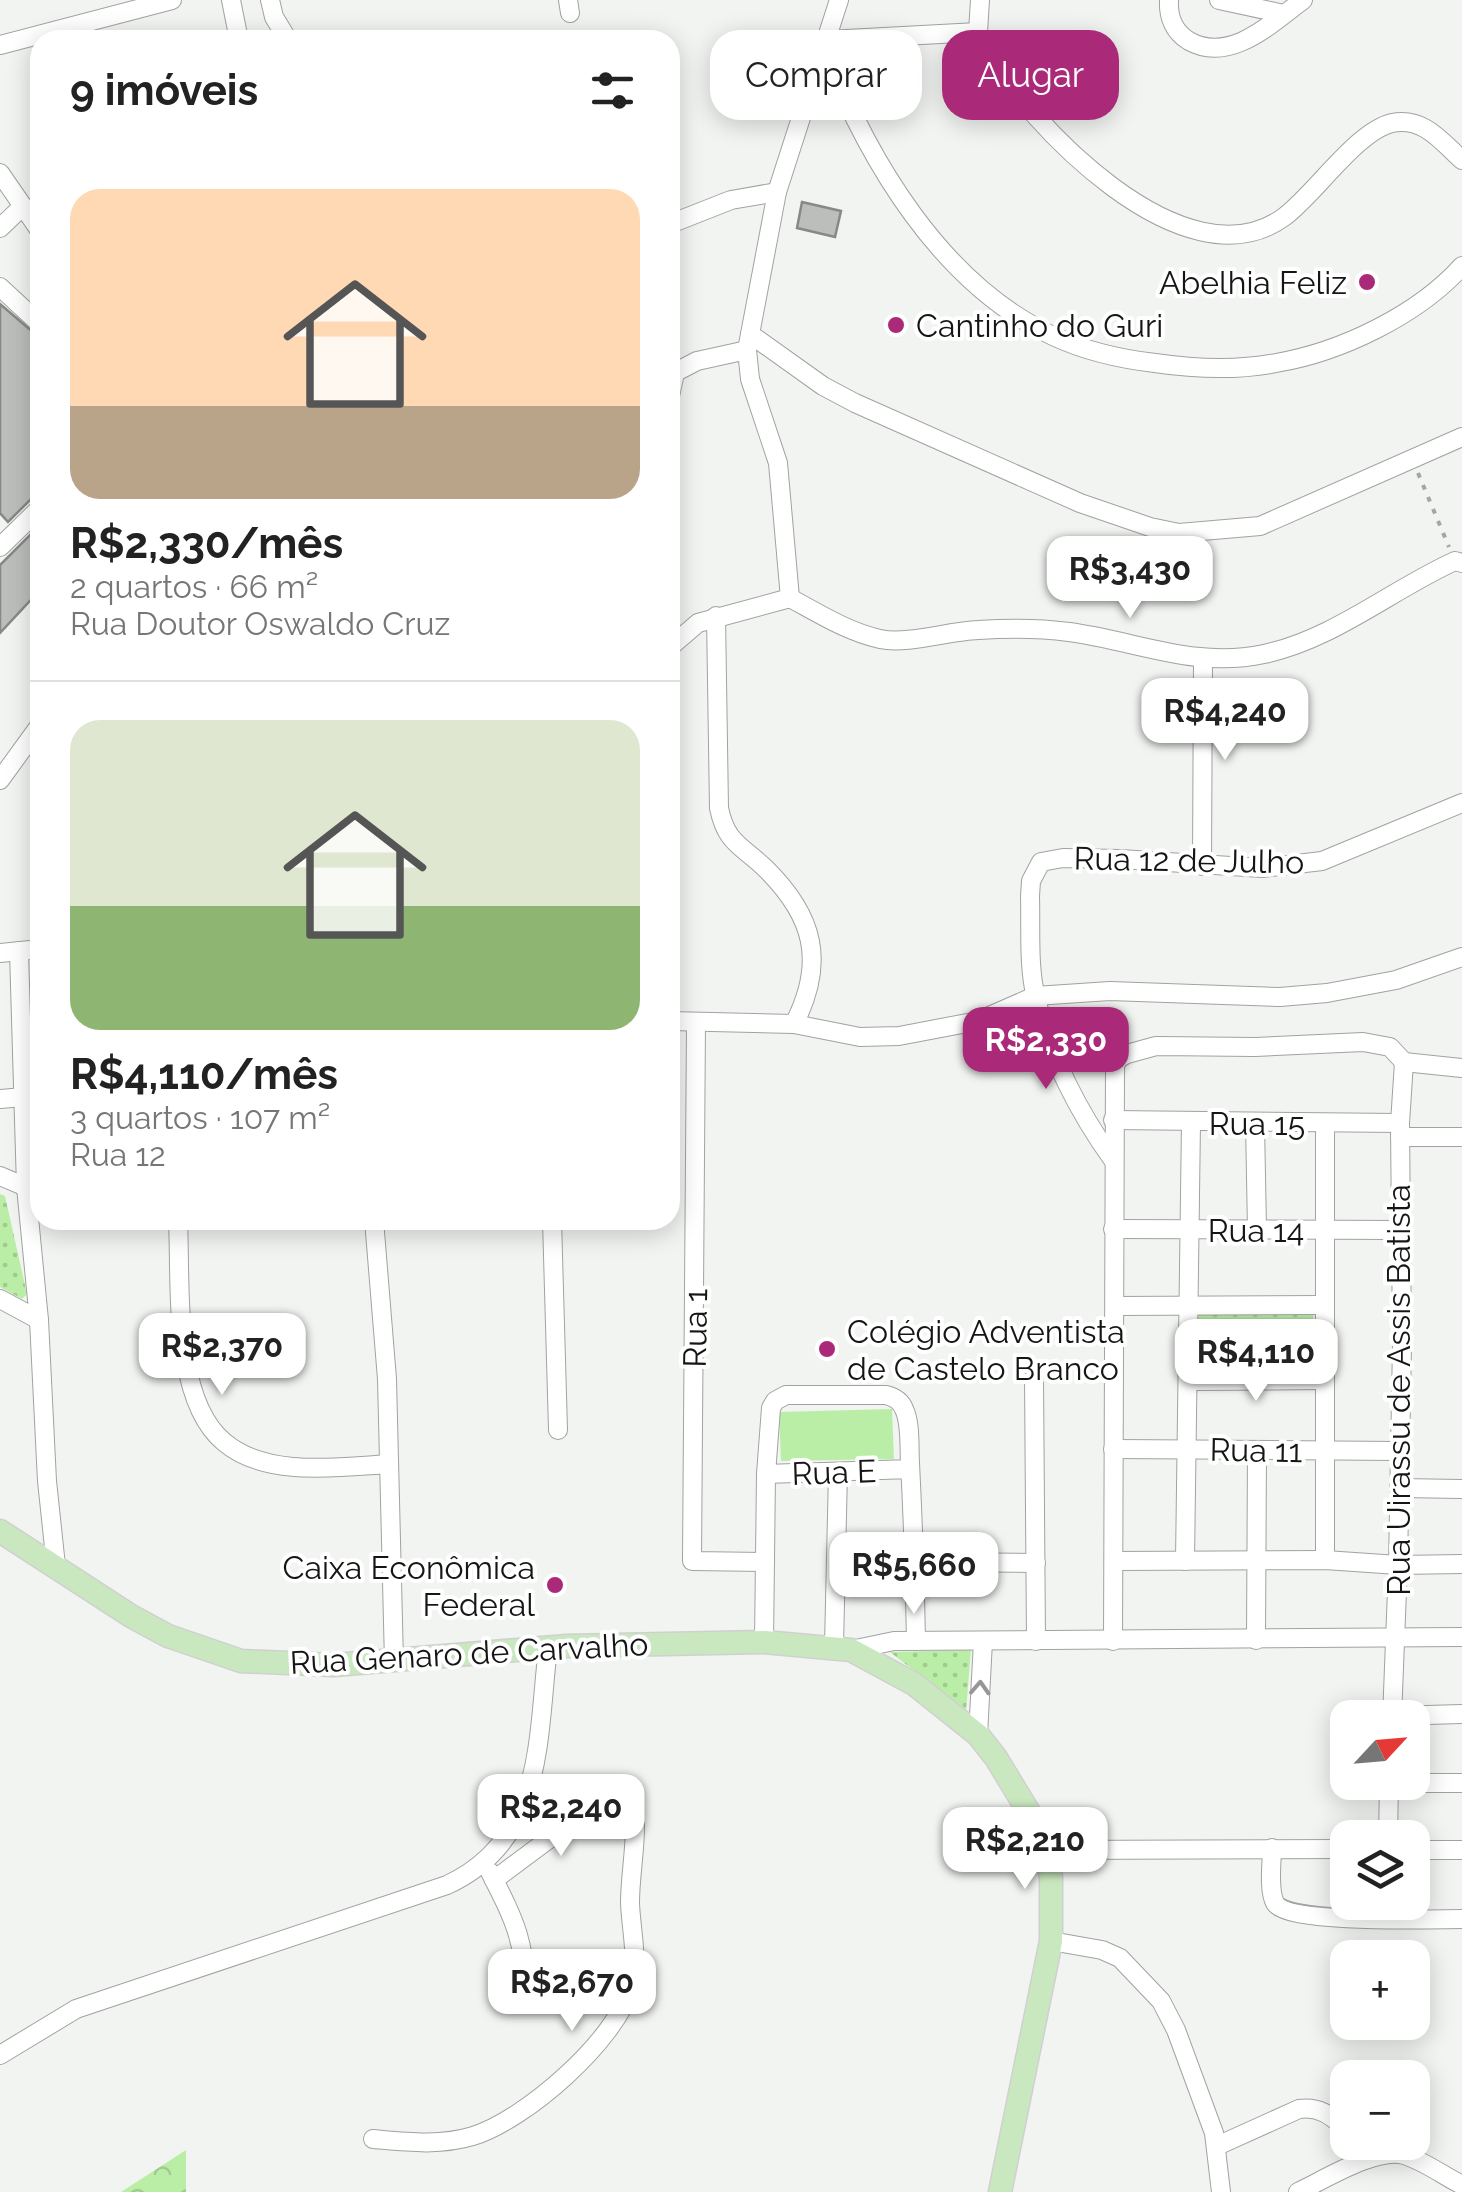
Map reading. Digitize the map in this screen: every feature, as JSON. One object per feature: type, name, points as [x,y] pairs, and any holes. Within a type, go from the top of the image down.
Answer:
[{"type":"main road","name":"Rua Genaro de Carvalho","points":[[0,1531],[168,1636],[241,1661],[324,1665],[548,1648],[764,1642],[843,1648]]},
{"type":"main road","points":[[843,1648],[914,1684],[978,1736],[1014,1784],[1045,1850],[1050,1878],[1051,1941],[1000,2192]]},
{"type":"street","points":[[57,30],[172,0]]},
{"type":"street","points":[[231,0],[236,30]]},
{"type":"street","points":[[270,0],[282,30]]},
{"type":"street","points":[[831,30],[839,0]]},
{"type":"street","points":[[978,30],[980,0]]},
{"type":"street","points":[[1169,0],[1168,14],[1180,36],[1199,46],[1222,48],[1248,39],[1303,0]]},
{"type":"street","points":[[1220,0],[1284,14]]},
{"type":"street","points":[[0,45],[30,37]]},
{"type":"street","points":[[790,598],[778,463],[750,379],[749,342],[777,192],[801,120]]},
{"type":"street","points":[[856,120],[875,156],[956,264],[1015,314],[1051,335],[1089,350],[1196,369],[1298,360],[1329,352],[1455,286],[1462,266]]},
{"type":"street","points":[[1040,120],[1076,159],[1118,191],[1204,234],[1235,234],[1280,220],[1347,155],[1388,124],[1408,122],[1428,128],[1462,160]]},
{"type":"street","points":[[0,173],[30,216]]},
{"type":"street","points":[[680,220],[730,200],[777,192]]},
{"type":"street","points":[[0,228],[23,206]]},
{"type":"street","points":[[0,287],[30,315]]},
{"type":"street","points":[[680,370],[749,342]]},
{"type":"street","points":[[749,342],[854,402],[1080,503],[1150,528],[1199,533],[1260,526],[1462,437]]},
{"type":"street","points":[[0,548],[30,518]]},
{"type":"street","points":[[680,639],[698,622],[790,598],[848,628],[884,640],[976,630],[1069,632],[1203,660],[1235,660],[1298,646],[1459,562]]},
{"type":"street","points":[[716,616],[719,808],[725,830],[736,846],[780,885],[812,943],[812,980],[794,1024]]},
{"type":"street","points":[[1202,866],[1203,660]]},
{"type":"street","points":[[0,780],[30,739]]},
{"type":"street","name":"Rua 12 de Julho","points":[[1035,996],[1030,896],[1031,881],[1041,862],[1063,858],[1134,859],[1262,868],[1322,861],[1462,803]]},
{"type":"street","points":[[10,952],[24,1097],[30,1228]]},
{"type":"street","points":[[680,1021],[794,1024],[860,1037],[899,1036],[978,1021],[1035,996],[1110,991],[1280,997],[1327,994],[1396,980],[1462,956]]},
{"type":"street","points":[[1035,996],[1074,1094],[1113,1160]]},
{"type":"street","name":"Rua 1","points":[[696,1022],[692,1561],[765,1562]]},
{"type":"street","points":[[1113,1641],[1113,1120],[1118,1059],[1156,1046],[1255,1048],[1364,1042],[1390,1047],[1404,1062],[1462,1068]]},
{"type":"street","name":"Rua Uirassu de Assis Batista","points":[[1393,1700],[1400,1488],[1399,1230],[1404,1062]]},
{"type":"street","points":[[0,1099],[24,1097]]},
{"type":"street","name":"Rua 15","points":[[1113,1120],[1325,1123],[1462,1137]]},
{"type":"street","points":[[1185,1560],[1191,1122]]},
{"type":"street","points":[[1255,1123],[1257,1230]]},
{"type":"street","points":[[1325,1123],[1326,1560]]},
{"type":"street","points":[[0,1176],[26,1187]]},
{"type":"street","points":[[30,1230],[39,1320],[46,1481],[56,1566]]},
{"type":"street","points":[[179,1230],[185,1357],[194,1396],[222,1441],[241,1453],[300,1467],[389,1464]]},
{"type":"street","points":[[375,1230],[387,1379],[394,1662]]},
{"type":"street","points":[[552,1230],[558,1430]]},
{"type":"street","name":"Rua 14","points":[[1114,1230],[1399,1230]]},
{"type":"street","points":[[0,1298],[39,1320]]},
{"type":"street","points":[[1116,1306],[1324,1305]]},
{"type":"street","points":[[1034,1378],[1036,1641]]},
{"type":"street","points":[[1189,1381],[1323,1380]]},
{"type":"street","name":"Rua E","points":[[780,1396],[894,1398],[905,1410],[910,1469],[766,1474],[770,1408],[780,1396]]},
{"type":"street","name":"Rua 11","points":[[1114,1449],[1398,1451]]},
{"type":"street","points":[[1256,1640],[1257,1451]]},
{"type":"street","points":[[910,1469],[916,1641]]},
{"type":"street","points":[[838,1472],[843,1648],[894,1641],[1462,1637]]},
{"type":"street","points":[[764,1642],[766,1474]]},
{"type":"street","points":[[1400,1488],[1462,1490]]},
{"type":"street","points":[[1114,1561],[1462,1564]]},
{"type":"street","points":[[915,1562],[1036,1563]]},
{"type":"street","points":[[978,1736],[983,1641]]},
{"type":"street","points":[[490,1871],[535,1775],[548,1648]]},
{"type":"street","points":[[1430,1715],[1462,1714]]},
{"type":"street","points":[[1430,1783],[1462,1783]]},
{"type":"street","points":[[0,2056],[76,2009],[490,1871],[588,1810],[616,1805],[634,1818],[630,1901],[633,1984],[623,2010],[603,2036],[543,2094],[509,2120],[472,2136],[426,2144],[374,2139]]},
{"type":"street","points":[[1272,1848],[1276,1905],[1287,1913],[1340,1918],[1462,1919]]},
{"type":"street","points":[[1045,1850],[1330,1849]]},
{"type":"street","points":[[1430,1850],[1462,1850]]},
{"type":"street","points":[[490,1871],[512,1913],[524,1951],[524,2000]]},
{"type":"street","points":[[1051,1941],[1102,1950],[1120,1958],[1160,2001],[1176,2030],[1217,2146],[1221,2192]]},
{"type":"street","points":[[1217,2146],[1300,2109],[1319,2109],[1330,2117]]},
{"type":"street","points":[[1299,2192],[1367,2160]]},
{"type":"street","points":[[1415,2160],[1462,2185]]},
{"type":"path","points":[[1412,459],[1459,562]]},
{"type":"green space","points":[[0,1194],[5,1196],[27,1294],[22,1299],[0,1287]]},
{"type":"green space","points":[[1313,1313],[1315,1372],[1195,1374],[1194,1315]]},
{"type":"green space","points":[[892,1409],[894,1459],[781,1461],[779,1412]]},
{"type":"green space","points":[[971,1650],[966,1711],[890,1652]]},
{"type":"green space","points":[[186,2150],[186,2192],[121,2192]]},
{"type":"building","points":[[802,202],[841,211],[835,237],[797,228]]},
{"type":"building","points":[[0,304],[30,330],[30,500],[8,522],[0,513]]},
{"type":"building","points":[[30,535],[30,601],[0,633],[0,565]]},
{"type":"place","name":"Abelhia Feliz","points":[[1367,282]]},
{"type":"place","name":"Cantinho do Guri","points":[[896,325]]},
{"type":"place","name":"Colégio Adventista de Castelo Branco","points":[[827,1349]]},
{"type":"place","name":"Caixa Econômica Federal","points":[[555,1585]]}]
